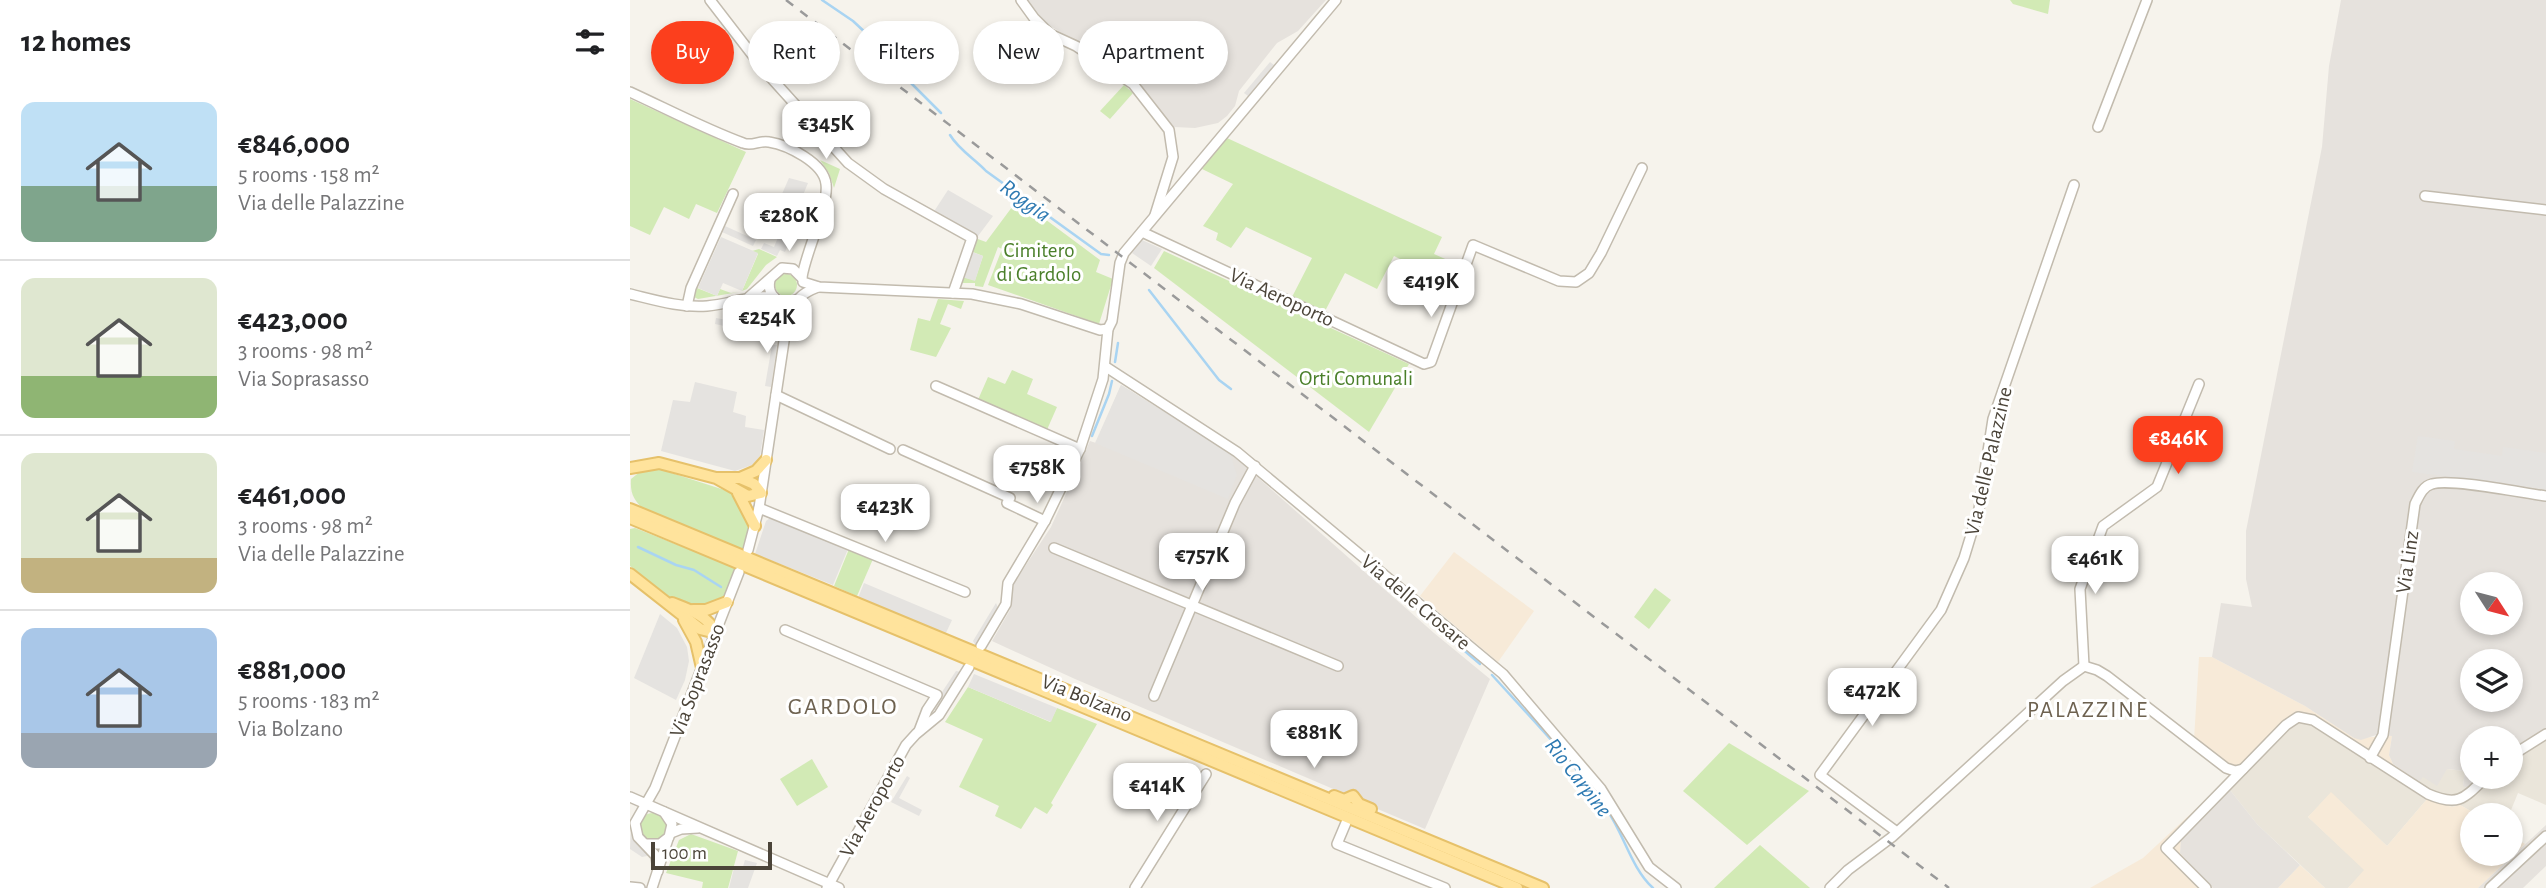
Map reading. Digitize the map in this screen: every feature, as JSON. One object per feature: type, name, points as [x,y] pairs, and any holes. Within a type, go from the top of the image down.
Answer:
[{"type":"main road","points":[[740,478],[756,471],[766,460]]},
{"type":"main road","points":[[632,470],[659,463],[716,478],[740,478],[754,484],[761,493],[748,496],[738,493],[716,478]]},
{"type":"main road","points":[[738,493],[755,526]]},
{"type":"main road","points":[[630,503],[639,521]]},
{"type":"main road","name":"Via Bolzano","points":[[630,509],[639,521],[1348,818],[1492,883],[1517,888]]},
{"type":"main road","name":"Via Bolzano","points":[[630,518],[1282,778],[1291,778],[1344,800],[1353,796],[1359,804],[1411,827],[1427,841],[1543,888]]},
{"type":"main road","points":[[630,574],[701,629],[716,633]]},
{"type":"main road","points":[[663,599],[691,610],[711,624],[716,633]]},
{"type":"main road","points":[[691,610],[706,610],[727,603]]},
{"type":"main road","points":[[678,612],[690,628],[702,668]]},
{"type":"street","points":[[710,0],[764,70],[848,163],[902,200],[972,238],[953,293]]},
{"type":"street","points":[[1021,0],[1050,34],[1076,46],[1133,84],[1169,130],[1173,157],[1154,217]]},
{"type":"street","points":[[981,646],[1006,604],[1007,583],[1045,521],[1080,449],[1098,401],[1106,367],[1108,329],[1112,321],[1121,257],[1336,0]]},
{"type":"street","points":[[2098,127],[2147,0]]},
{"type":"street","points":[[630,92],[747,145],[769,142],[814,162],[825,177],[826,196],[806,255],[799,297],[787,321],[759,508],[748,550]]},
{"type":"street","name":"Via Aeroporto","points":[[1142,232],[1424,363],[1431,362],[1473,245],[1559,281],[1576,282],[1589,273],[1595,263],[1642,167]]},
{"type":"street","name":"Via delle Palazzine","points":[[1897,832],[1820,775],[1941,610],[1964,558],[1979,509],[1993,419],[2074,185]]},
{"type":"street","points":[[687,306],[691,288],[733,194]]},
{"type":"street","points":[[2425,197],[2546,210]]},
{"type":"street","points":[[749,297],[777,271],[788,268],[806,255]]},
{"type":"street","points":[[788,268],[798,272],[803,280],[819,287],[972,294],[1021,304],[1100,330],[1108,329]]},
{"type":"street","points":[[770,280],[769,289],[778,300],[787,321]]},
{"type":"street","points":[[630,295],[687,306],[711,305],[749,297],[778,300],[799,297],[819,287]]},
{"type":"street","name":"Via delle Crosare","points":[[1106,367],[1213,434],[1255,466],[1503,674],[1601,789],[1649,867],[1676,888]]},
{"type":"street","points":[[2084,666],[2080,589],[2103,526],[2157,487],[2199,384]]},
{"type":"street","points":[[936,386],[1080,449]]},
{"type":"street","points":[[776,395],[890,449]]},
{"type":"street","points":[[903,450],[1010,498],[1007,503],[1045,521]]},
{"type":"street","points":[[1154,696],[1235,503],[1255,466]]},
{"type":"street","name":"Via Linz","points":[[2370,758],[2383,735],[2415,504],[2421,492],[2430,484],[2447,483],[2546,496]]},
{"type":"street","points":[[759,508],[965,592]]},
{"type":"street","points":[[1054,548],[1338,666]]},
{"type":"street","name":"Via Soprasasso","points":[[638,817],[655,788],[739,572]]},
{"type":"street","name":"Via Aeroporto","points":[[785,630],[937,695],[927,710],[919,732]]},
{"type":"street","points":[[1830,888],[1848,870],[1897,832],[2063,681],[2084,666]]},
{"type":"street","points":[[2084,666],[2107,676],[2226,768],[2235,771],[2243,769]]},
{"type":"street","name":"Via Aeroporto","points":[[828,885],[902,753],[919,732],[939,715],[969,667]]},
{"type":"street","points":[[2206,888],[2166,848],[2286,725],[2298,717],[2313,720],[2370,758],[2445,802],[2457,802],[2472,789]]},
{"type":"street","points":[[2523,748],[2546,734]]},
{"type":"street","points":[[1135,888],[1206,774]]},
{"type":"street","name":"Via Soprasasso","points":[[655,788],[659,810]]},
{"type":"street","points":[[630,797],[839,888]]},
{"type":"street","points":[[630,802],[638,817],[636,834],[656,856],[658,871]]},
{"type":"street","points":[[638,817],[647,810],[659,810],[670,818],[670,835],[652,888]]},
{"type":"street","points":[[1348,818],[1337,844],[1445,888]]},
{"type":"street","points":[[646,844],[660,844],[670,835],[688,828],[707,829]]},
{"type":"street","points":[[2490,888],[2546,836]]},
{"type":"street","points":[[630,887],[640,888]]},
{"type":"shaded area","points":[[1026,0],[1326,0],[1298,31],[1277,43],[1239,91],[1235,106],[1227,116],[1218,123],[1195,128],[1174,127],[1137,84],[1228,84],[1228,21],[1078,21],[1078,42],[1064,34],[1064,21],[1042,21]]},
{"type":"shaded area","points":[[2341,0],[2546,0],[2546,732],[2523,745],[2523,726],[2460,726],[2460,770],[2447,769],[2437,786],[2423,777],[2419,782],[2393,764],[2389,755],[2392,736],[2376,735],[2361,740],[2354,738],[2305,706],[2212,657],[2221,603],[2252,607],[2246,579],[2246,531],[2322,147],[2329,66]]},
{"type":"shaded area","points":[[1270,62],[1274,65],[1248,96],[1244,93]]},
{"type":"shaded area","points":[[789,178],[808,183],[801,200],[806,203],[785,252],[780,250],[777,256],[761,249],[764,243],[774,247],[787,216],[775,210]]},
{"type":"shaded area","points":[[948,190],[993,216],[978,236],[933,213]]},
{"type":"shaded area","points":[[725,226],[756,240],[753,246],[722,232]]},
{"type":"shaded area","points":[[721,237],[758,253],[742,291],[723,283],[717,296],[698,288]]},
{"type":"shaded area","points":[[1142,240],[1162,249],[1151,266],[1132,253]]},
{"type":"shaded area","points":[[970,251],[983,256],[975,281],[962,277]]},
{"type":"shaded area","points":[[730,307],[773,317],[768,335],[715,324],[716,318],[727,320]]},
{"type":"shaded area","points":[[772,345],[777,345],[771,387],[765,386]]},
{"type":"shaded area","points":[[695,382],[737,392],[733,412],[746,416],[745,427],[764,430],[760,456],[752,465],[735,471],[661,451],[673,400],[690,402]]},
{"type":"shaded area","points":[[1121,385],[1230,453],[1490,679],[1425,829],[1361,802],[1358,794],[1351,791],[1345,794],[992,641],[1010,610],[1014,583],[1051,527],[1090,441],[1096,443]]},
{"type":"shaded area","points":[[1121,385],[1230,453],[1237,475],[1228,499],[1095,443]]},
{"type":"shaded area","points":[[2418,436],[2455,441],[2454,449],[2502,456],[2503,447],[2546,453],[2546,489],[2412,472]]},
{"type":"shaded area","points":[[770,518],[848,549],[833,585],[755,554],[766,521]]},
{"type":"shaded area","points":[[1454,552],[1534,611],[1498,662],[1420,596]]},
{"type":"shaded area","points":[[864,583],[952,620],[945,635],[858,598]]},
{"type":"shaded area","points":[[996,603],[998,608],[976,646],[973,641]]},
{"type":"shaded area","points":[[660,614],[677,628],[687,647],[689,661],[685,680],[676,700],[634,678]]},
{"type":"shaded area","points":[[2199,657],[2212,657],[2305,706],[2354,738],[2392,736],[2389,755],[2393,764],[2419,782],[2414,791],[2309,722],[2300,722],[2181,839],[2180,853],[2213,888],[2090,888],[2143,858],[2229,778],[2194,740]]},
{"type":"shaded area","points":[[956,671],[962,672],[937,710],[930,710]]},
{"type":"shaded area","points":[[974,674],[1057,708],[1051,722],[968,687]]},
{"type":"shaded area","points":[[2301,722],[2309,722],[2397,781],[2423,777],[2447,769],[2460,770],[2460,789],[2523,789],[2523,752],[2546,738],[2546,805],[2518,793],[2514,803],[2460,803],[2452,807],[2427,799],[2387,846],[2331,793],[2308,817],[2365,870],[2348,888],[2325,888],[2257,824],[2230,790],[2292,727]]},
{"type":"shaded area","points":[[907,776],[910,778],[899,798],[922,810],[919,816],[891,802]]},
{"type":"shaded area","points":[[2230,790],[2257,824],[2300,865],[2278,888],[2213,888],[2180,853],[2181,839]]},
{"type":"shaded area","points":[[2331,792],[2387,846],[2427,799],[2452,807],[2460,805],[2460,866],[2502,866],[2478,888],[2348,888],[2364,870],[2308,817]]},
{"type":"shaded area","points":[[2546,825],[2546,866],[2523,888],[2478,888],[2502,866],[2523,866],[2523,846]]},
{"type":"shaded area","points":[[631,827],[636,840],[652,855],[642,857],[630,849]]},
{"type":"shaded area","points":[[745,860],[757,863],[748,888],[729,888],[734,868],[742,870]]},
{"type":"shaded area","points":[[2300,865],[2325,888],[2278,888]]},
{"type":"green space","points":[[2010,0],[2050,0],[2048,14],[2013,4]]},
{"type":"green space","points":[[1124,85],[1133,93],[1110,119],[1100,111]]},
{"type":"green space","points":[[630,99],[746,152],[717,213],[696,204],[689,219],[664,207],[650,235],[630,226]]},
{"type":"green space","points":[[1227,138],[1442,237],[1434,254],[1461,266],[1452,285],[1394,256],[1377,289],[1345,273],[1324,313],[1292,297],[1312,258],[1246,227],[1231,248],[1216,240],[1218,233],[1203,226],[1233,184],[1202,169]]},
{"type":"green space","points":[[820,160],[840,169],[834,188],[829,173]]},
{"type":"green space","name":"Cimitero di Gardolo","points":[[1018,199],[1100,260],[1096,272],[1113,279],[1099,324],[988,285],[1002,249],[998,247],[983,287],[975,286],[975,283],[960,283],[962,277],[975,280],[983,256],[970,251],[975,238],[986,242]]},
{"type":"green space","points":[[759,249],[777,257],[742,291],[758,254],[752,251]]},
{"type":"green space","name":"Orti Comunali","points":[[1164,251],[1409,364],[1369,432],[1154,268]]},
{"type":"green space","points":[[786,274],[794,277],[797,285],[794,293],[786,296],[778,293],[775,285],[778,277]]},
{"type":"green space","points":[[697,288],[717,296],[698,299],[694,297]]},
{"type":"green space","points":[[720,289],[731,293],[739,292],[717,296]]},
{"type":"green space","points":[[938,299],[964,301],[961,309],[948,304],[940,324],[951,328],[936,357],[910,350],[918,318],[930,321]]},
{"type":"green space","points":[[749,304],[753,307],[767,306],[776,318],[730,307]]},
{"type":"green space","points":[[1012,370],[1033,379],[1027,394],[1057,407],[1046,432],[977,402],[988,377],[1005,384]]},
{"type":"green space","points":[[656,468],[737,494],[751,525],[744,550],[644,510],[633,496],[631,479],[641,471]]},
{"type":"green space","points":[[635,528],[736,568],[724,600],[706,606],[683,604],[630,566],[630,529]]},
{"type":"green space","points":[[849,549],[873,559],[857,596],[834,586]]},
{"type":"green space","points":[[1655,588],[1671,600],[1649,629],[1634,617]]},
{"type":"green space","points":[[968,687],[1050,722],[1057,708],[1097,724],[1047,814],[1035,807],[1021,829],[995,816],[999,806],[959,787],[983,739],[945,722]]},
{"type":"green space","points":[[1729,743],[1809,791],[1747,845],[1683,791]]},
{"type":"green space","points":[[812,759],[828,787],[797,806],[780,779]]},
{"type":"green space","points":[[653,813],[663,817],[667,827],[663,837],[653,841],[643,837],[639,827],[643,817]]},
{"type":"green space","points":[[691,834],[738,851],[728,888],[702,888],[703,882],[666,873],[679,840]]},
{"type":"green space","points":[[1760,845],[1810,888],[1714,888]]},
{"type":"waterway","name":"Roggia","points":[[822,0],[868,35],[889,61],[941,113]]},
{"type":"waterway","name":"Roggia","points":[[950,135],[986,171],[1101,254],[1109,255]]},
{"type":"waterway","points":[[1149,290],[1219,380],[1231,389]]},
{"type":"waterway","name":"Roggia","points":[[1115,362],[1118,343]]},
{"type":"waterway","name":"Roggia","points":[[1092,436],[1112,381]]},
{"type":"waterway","points":[[638,547],[676,565],[694,570],[721,587]]},
{"type":"waterway","name":"Rio Carpine","points":[[1439,629],[1480,664]]},
{"type":"waterway","name":"Rio Carpine","points":[[1492,675],[1594,792],[1613,819],[1639,871],[1653,888]]},
{"type":"railway","points":[[786,0],[1949,888]]},
{"type":"district","name":"GARDOLO","points":[[843,706]]},
{"type":"district","name":"PALAZZINE","points":[[2088,709]]}]
